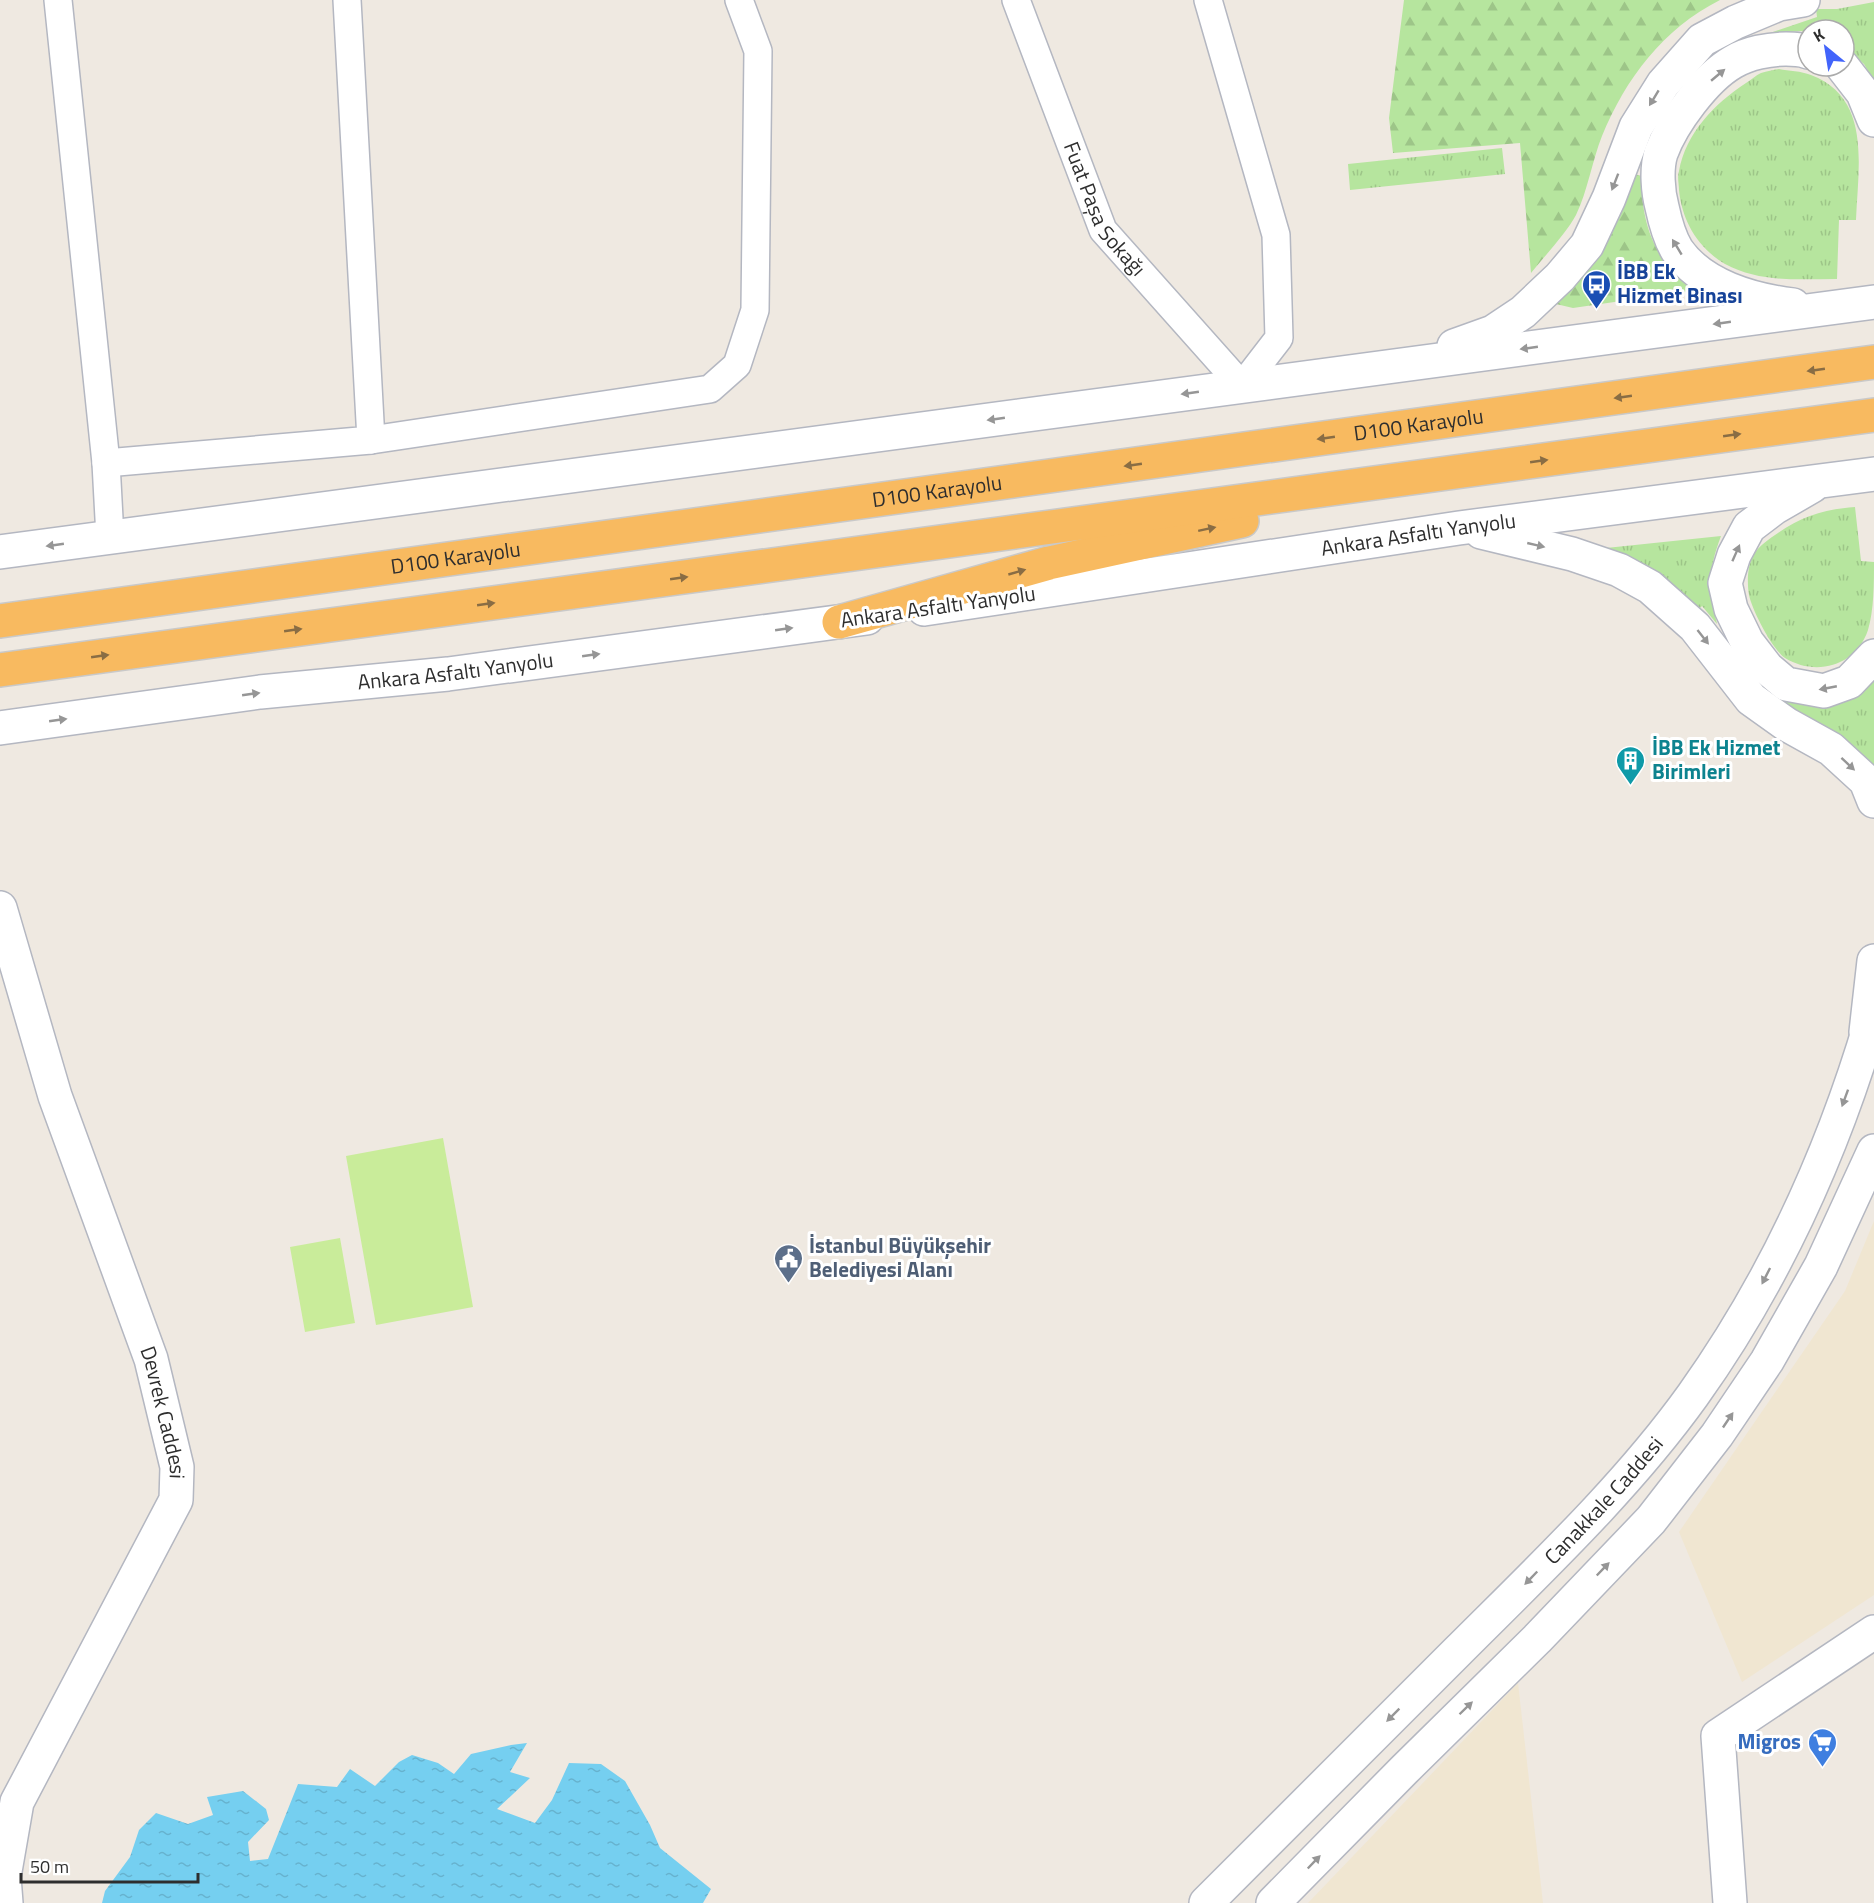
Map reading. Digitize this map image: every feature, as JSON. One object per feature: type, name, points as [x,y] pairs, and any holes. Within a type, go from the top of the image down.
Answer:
[{"type":"highway","name":"D100 Karayolu","points":[[0,621],[1874,362]]},
{"type":"highway","points":[[0,670],[1874,415]]},
{"type":"highway","points":[[839,622],[1049,563],[1481,469]]},
{"type":"main road","points":[[1408,363],[1493,332],[1523,312],[1560,277],[1587,245],[1609,198],[1636,127],[1663,84],[1702,40],[1736,22],[1779,4],[1803,0]]},
{"type":"main road","points":[[1796,49],[1770,49],[1734,62],[1706,85],[1673,125],[1660,156],[1659,193],[1666,225],[1677,250],[1697,271],[1738,293],[1765,302],[1822,309]]},
{"type":"main road","points":[[1851,78],[1863,93],[1874,120]]},
{"type":"main road","points":[[0,552],[1874,302]]},
{"type":"main road","name":"Ankara Asfaltı Yanyolu","points":[[0,728],[260,692],[448,674],[839,622],[1459,528],[1874,474]]},
{"type":"main road","points":[[1822,479],[1774,508],[1749,527],[1734,555],[1725,583],[1731,609],[1747,642],[1767,668],[1786,684],[1824,691],[1849,682],[1874,656]]},
{"type":"main road","points":[[1459,528],[1572,554],[1619,570],[1650,587],[1695,627],[1751,699],[1786,724],[1831,749],[1866,781],[1874,801]]},
{"type":"main road","name":"Devrek Caddesi","points":[[0,908],[55,1096],[151,1359],[177,1467],[176,1500],[17,1802],[4,1877],[6,1903]]},
{"type":"main road","points":[[1865,1043],[1874,962]]},
{"type":"main road","name":"Canakkale Caddesi","points":[[1206,1903],[1531,1578],[1629,1474],[1692,1396],[1751,1306],[1798,1214],[1833,1131],[1865,1043],[1874,1011]]},
{"type":"main road","points":[[1273,1903],[1537,1639],[1651,1520],[1717,1435],[1767,1361],[1821,1266],[1874,1150]]},
{"type":"main road","points":[[1730,1903],[1718,1736],[1874,1632]]},
{"type":"street","points":[[58,0],[106,463],[110,537]]},
{"type":"street","points":[[347,0],[371,440]]},
{"type":"street","points":[[106,463],[371,440],[710,389],[736,365],[755,310],[758,51],[739,0]]},
{"type":"street","name":"Fuat Paşa Sokağı","points":[[1016,0],[1103,230],[1242,386]]},
{"type":"street","points":[[1208,0],[1276,235],[1280,338],[1242,386]]},
{"type":"shaded area","points":[[1874,1221],[1874,1595],[1742,1682],[1679,1532],[1845,1291]]},
{"type":"shaded area","points":[[1518,1683],[1543,1903],[1308,1903],[1420,1786]]},
{"type":"green space","points":[[1404,0],[1720,0],[1681,25],[1664,40],[1635,75],[1602,136],[1576,215],[1531,273],[1520,143],[1393,153],[1389,118]]},
{"type":"green space","points":[[1874,2],[1874,82],[1864,64],[1856,58],[1856,18],[1814,18],[1817,17],[1816,9],[1837,9]]},
{"type":"green space","points":[[1796,24],[1796,31],[1770,33]]},
{"type":"green space","points":[[1779,69],[1796,72],[1796,78],[1816,78],[1831,86],[1844,100],[1853,117],[1859,157],[1856,220],[1839,220],[1837,279],[1780,279],[1738,270],[1715,257],[1699,242],[1684,212],[1678,173],[1688,144],[1695,132],[1723,100],[1759,74]]},
{"type":"green space","points":[[1502,148],[1505,174],[1350,190],[1348,164]]},
{"type":"green space","points":[[1628,172],[1641,176],[1644,212],[1655,245],[1669,265],[1697,290],[1573,308],[1556,304],[1574,284]]},
{"type":"green space","points":[[1855,507],[1861,561],[1874,562],[1873,605],[1868,630],[1862,642],[1845,660],[1822,667],[1797,664],[1785,658],[1774,646],[1754,610],[1748,585],[1752,558],[1765,542],[1796,522],[1824,512]]},
{"type":"green space","points":[[1721,536],[1711,579],[1717,624],[1702,606],[1698,610],[1643,567],[1606,548]]},
{"type":"green space","points":[[1874,681],[1874,775],[1818,732],[1820,723],[1803,716],[1769,692],[1804,701],[1851,697]]},
{"type":"green space","points":[[443,1138],[473,1307],[376,1325],[346,1156]]},
{"type":"green space","points":[[340,1238],[355,1323],[305,1332],[290,1247]]},
{"type":"water","points":[[527,1743],[510,1772],[530,1778],[497,1809],[535,1823],[552,1800],[569,1763],[601,1764],[625,1781],[660,1848],[711,1889],[703,1903],[102,1903],[105,1891],[130,1857],[139,1830],[156,1813],[188,1824],[213,1815],[207,1797],[243,1791],[266,1809],[269,1820],[248,1842],[250,1861],[268,1859],[298,1784],[337,1787],[350,1769],[375,1786],[399,1762],[412,1755],[438,1763],[454,1774],[471,1754]]},
{"type":"place","name":"İBB Ek Hizmet Binası","points":[[1596,310]]},
{"type":"place","name":"İBB Ek Hizmet Birimleri","points":[[1631,786]]},
{"type":"place","name":"İstanbul Büyükşehir Belediyesi Alanı","points":[[788,1284]]},
{"type":"place","name":"Migros","points":[[1822,1768]]}]
